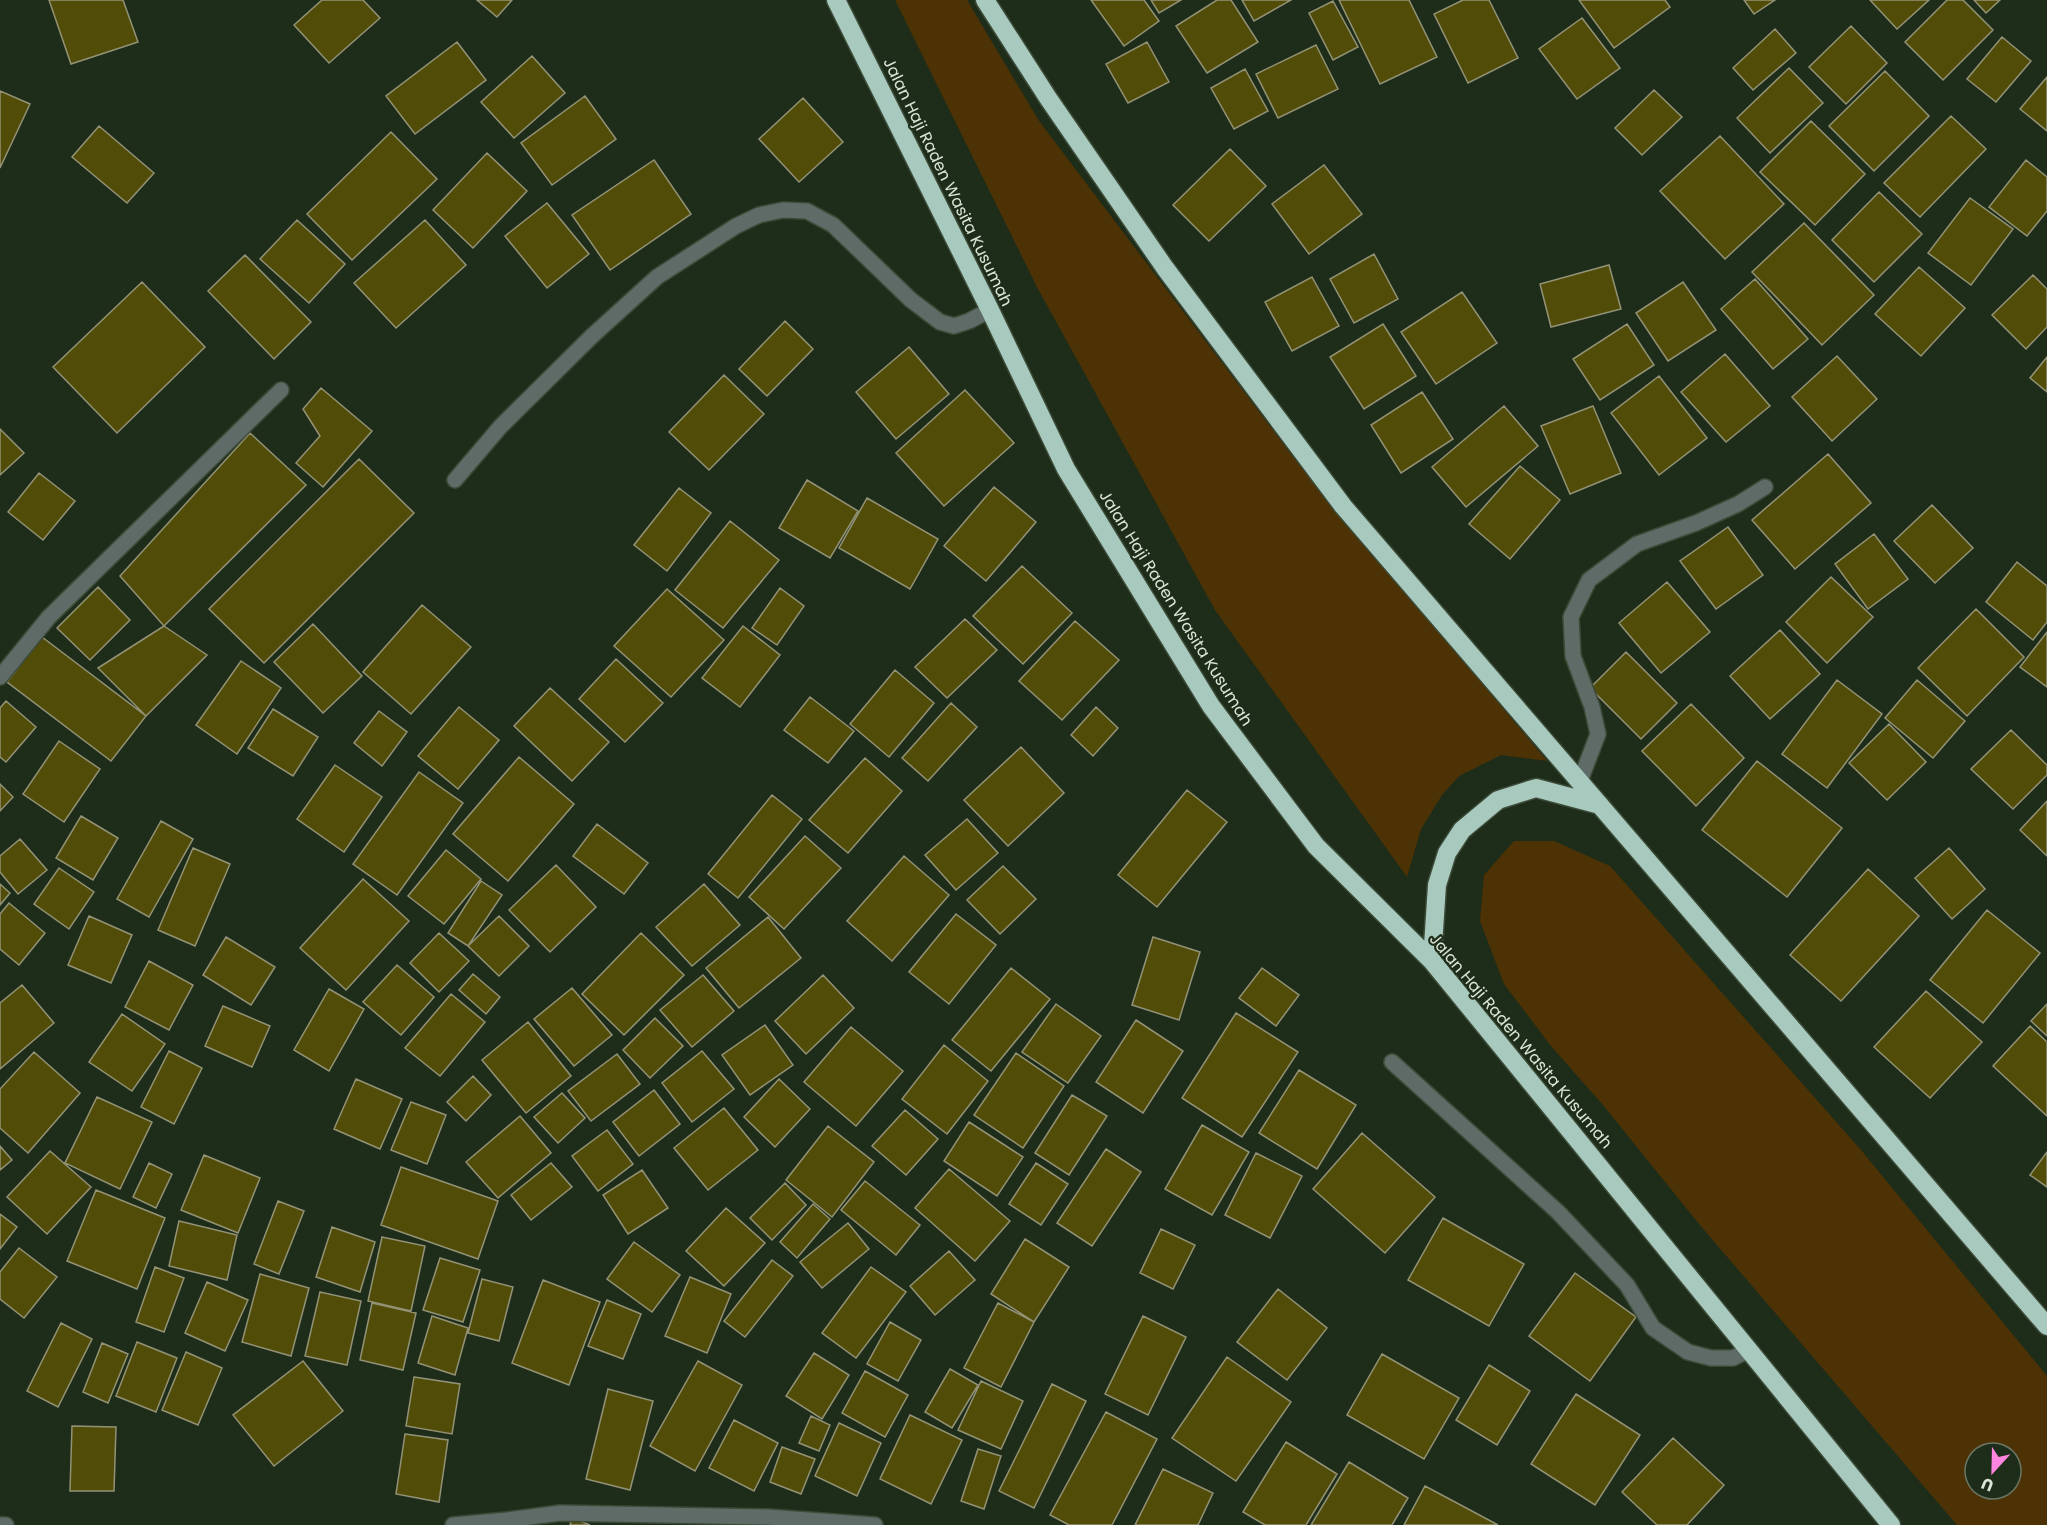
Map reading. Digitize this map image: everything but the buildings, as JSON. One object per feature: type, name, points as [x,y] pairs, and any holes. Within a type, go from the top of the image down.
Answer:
[{"type":"highway","name":"Jalan Haji Raden Wasita Kusumah","points":[[836,0],[1066,469],[1211,706],[1316,846],[1432,961],[1890,1524]]},
{"type":"highway","points":[[985,0],[1048,98],[1166,268],[1343,506],[2047,1326]]},
{"type":"highway","points":[[1432,961],[1437,885],[1447,853],[1462,830],[1498,800],[1536,788],[1600,805]]},
{"type":"street","points":[[455,480],[501,426],[592,336],[657,277],[736,226],[759,215],[783,210],[807,212],[833,225],[911,300],[940,322],[954,326],[990,310]]},
{"type":"street","points":[[0,677],[49,617],[281,390]]},
{"type":"street","points":[[1580,781],[1598,734],[1592,707],[1573,656],[1571,616],[1589,580],[1637,543],[1696,523],[1738,504],[1765,487]]},
{"type":"street","points":[[1392,1062],[1558,1212],[1627,1285],[1653,1328],[1688,1352],[1711,1358],[1732,1358],[1749,1350]]},
{"type":"street","points":[[453,1525],[560,1513],[768,1517],[875,1525]]},
{"type":"street","points":[[0,1525],[6,1525]]},
{"type":"shaded area","points":[[895,0],[967,0],[1039,121],[1297,462],[1547,761],[1501,755],[1459,776],[1442,795],[1421,829],[1407,877],[1215,610],[1037,287]]},
{"type":"shaded area","points":[[1514,841],[1554,841],[1610,866],[1861,1150],[2047,1376],[2047,1525],[1957,1525],[1699,1224],[1603,1105],[1551,1046],[1504,984],[1480,921],[1484,875]]}]
